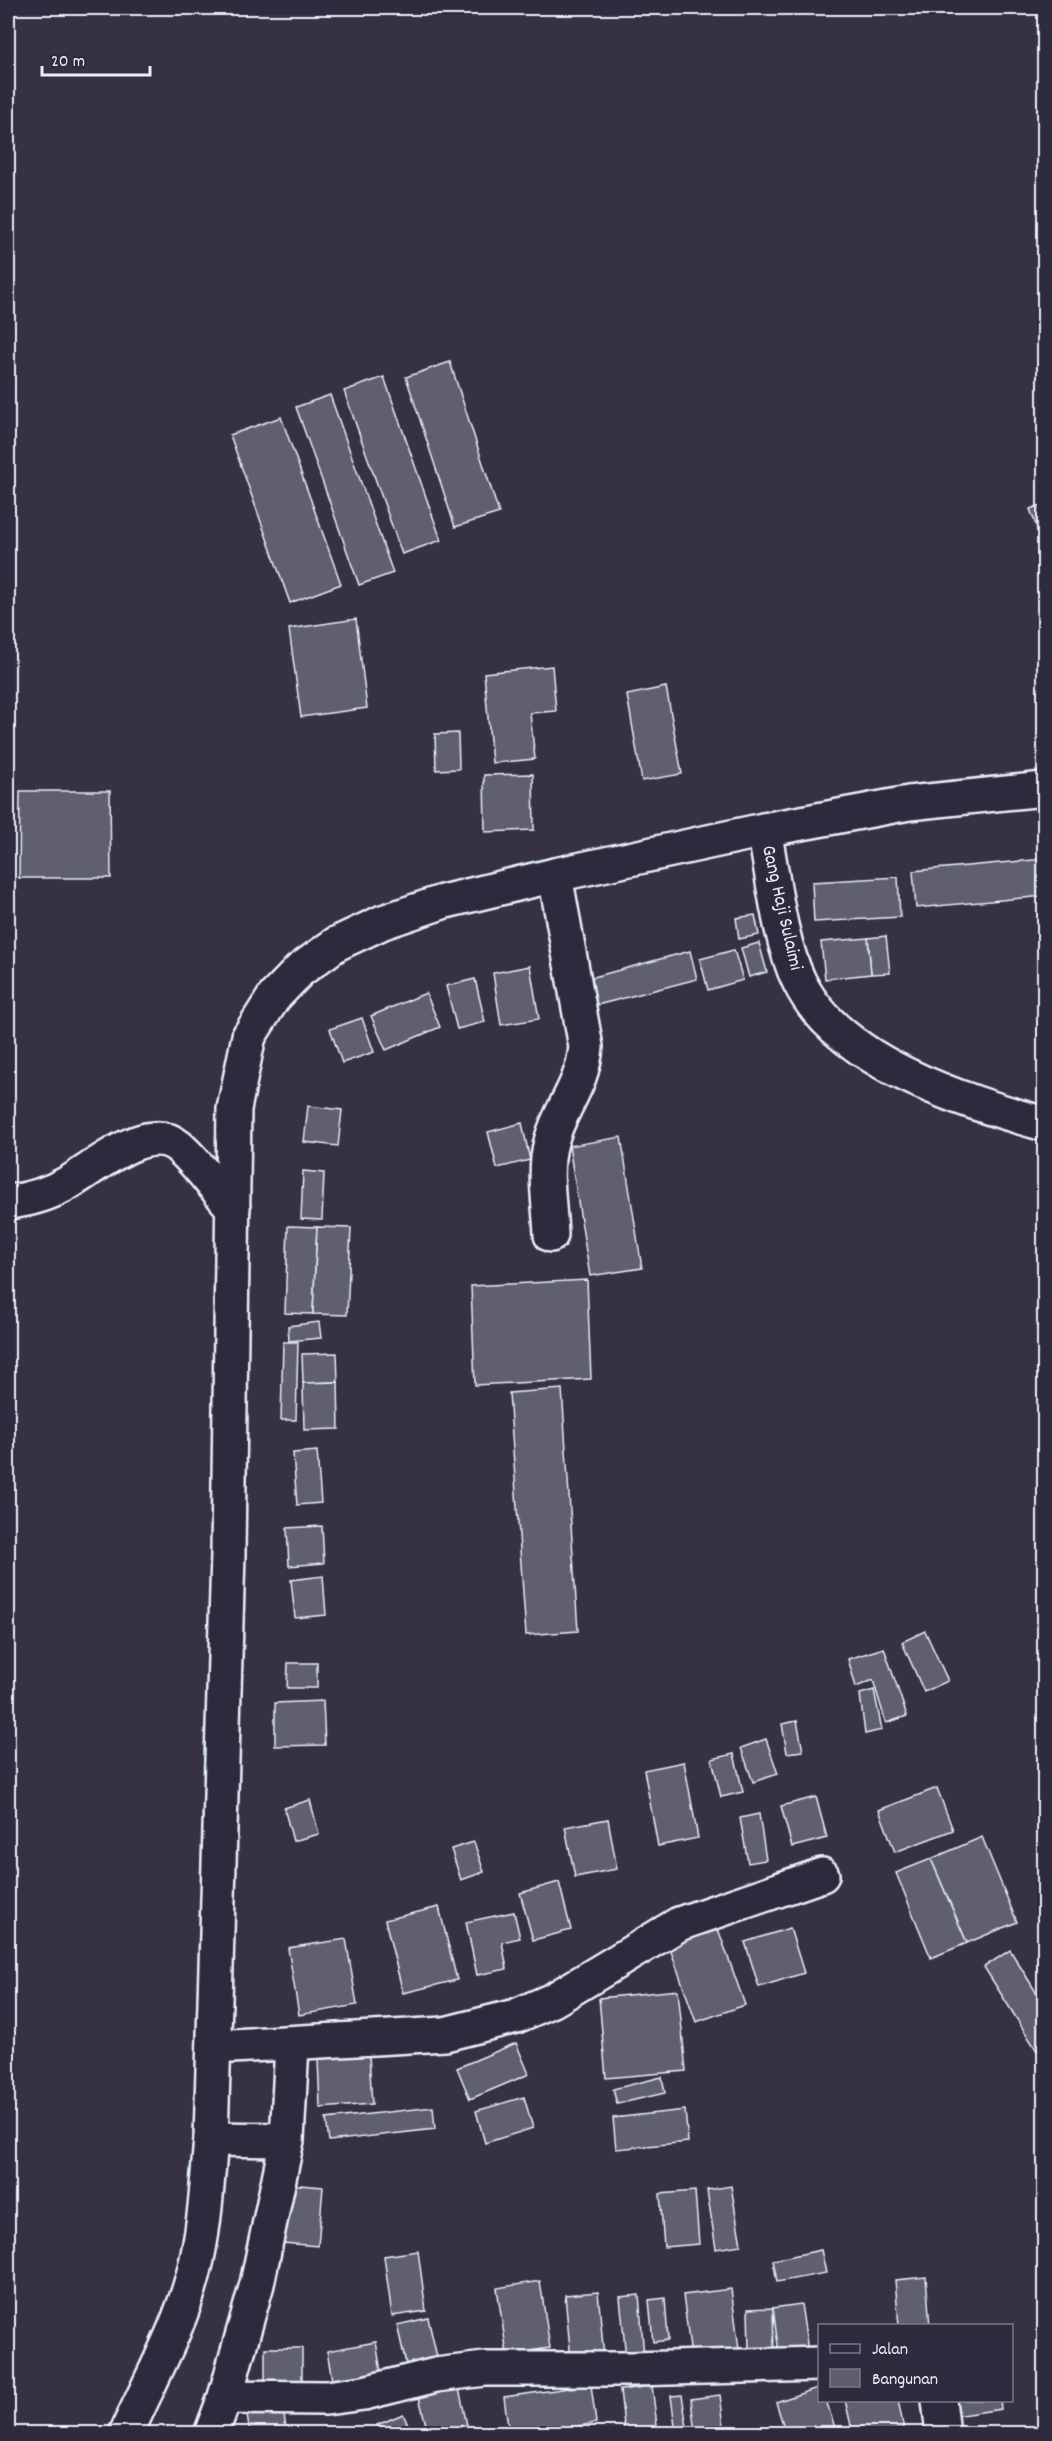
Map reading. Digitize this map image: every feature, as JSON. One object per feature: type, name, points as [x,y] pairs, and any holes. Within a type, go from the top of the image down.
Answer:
[{"type":"street","points":[[211,2433],[225,2397],[257,2283],[251,2139],[255,2046],[228,1554],[234,1109],[249,1036],[274,997],[300,970],[336,945],[383,922],[442,902],[764,830],[909,803],[1044,789]]},
{"type":"street","name":"Gang Haji Sulaimi","points":[[764,830],[789,955],[810,1003],[827,1021],[885,1062],[928,1086],[1044,1124]]},
{"type":"street","points":[[551,1235],[548,1161],[551,1141],[576,1089],[584,1066],[586,1047],[555,875]]},
{"type":"street","points":[[8,1202],[47,1194],[122,1150],[143,1140],[162,1138],[177,1145],[233,1208]]},
{"type":"street","points":[[255,2046],[445,2034],[516,2016],[553,2001],[679,1924],[822,1875]]},
{"type":"street","points":[[126,2433],[181,2314],[192,2280],[203,2218],[251,2139],[255,2046]]},
{"type":"street","points":[[225,2397],[326,2398],[364,2394],[436,2375],[485,2369],[642,2369],[818,2364]]},
{"type":"street","points":[[939,2402],[943,2433]]},
{"type":"building","points":[[450,362],[499,513],[455,527],[406,377]]},
{"type":"building","points":[[384,377],[441,540],[402,554],[344,391]]},
{"type":"building","points":[[330,395],[393,573],[359,585],[296,407]]},
{"type":"building","points":[[281,417],[341,584],[290,603],[230,435]]},
{"type":"building","points":[[1044,504],[1044,547],[1030,509]]},
{"type":"building","points":[[356,619],[367,708],[301,717],[289,629]]},
{"type":"building","points":[[552,666],[556,711],[530,713],[535,759],[492,763],[484,673]]},
{"type":"building","points":[[666,687],[682,774],[642,781],[627,695]]},
{"type":"building","points":[[458,733],[459,769],[436,770],[435,734]]},
{"type":"building","points":[[533,774],[534,830],[485,832],[484,775]]},
{"type":"building","points":[[20,791],[110,791],[111,878],[19,878]]},
{"type":"building","points":[[1044,859],[1044,896],[916,908],[913,871]]},
{"type":"building","points":[[898,877],[900,917],[814,922],[812,882]]},
{"type":"building","points":[[755,915],[759,935],[739,939],[736,918]]},
{"type":"building","points":[[886,936],[890,973],[871,974],[868,938]]},
{"type":"building","points":[[868,938],[871,974],[825,979],[821,942]]},
{"type":"building","points":[[759,943],[767,972],[749,977],[741,948]]},
{"type":"building","points":[[734,950],[743,980],[708,990],[700,959]]},
{"type":"building","points":[[690,951],[697,979],[597,1005],[590,978]]},
{"type":"building","points":[[530,966],[539,1019],[501,1025],[493,973]]},
{"type":"building","points":[[475,979],[485,1022],[457,1029],[446,986]]},
{"type":"building","points":[[426,993],[440,1027],[386,1050],[371,1016]]},
{"type":"building","points":[[362,1018],[374,1052],[342,1063],[330,1029]]},
{"type":"building","points":[[308,1106],[342,1110],[338,1146],[304,1142]]},
{"type":"building","points":[[522,1123],[530,1160],[497,1168],[488,1132]]},
{"type":"building","points":[[621,1137],[642,1268],[590,1276],[569,1146]]},
{"type":"building","points":[[303,1171],[324,1173],[322,1220],[301,1219]]},
{"type":"building","points":[[288,1226],[317,1227],[313,1314],[285,1313]]},
{"type":"building","points":[[317,1227],[351,1228],[347,1315],[313,1314]]},
{"type":"building","points":[[587,1280],[591,1379],[475,1385],[471,1286]]},
{"type":"building","points":[[319,1322],[321,1338],[289,1341],[288,1326]]},
{"type":"building","points":[[283,1342],[298,1342],[296,1420],[281,1420]]},
{"type":"building","points":[[337,1353],[338,1382],[303,1383],[302,1354]]},
{"type":"building","points":[[338,1382],[339,1429],[304,1430],[303,1383]]},
{"type":"building","points":[[562,1389],[578,1631],[526,1635],[509,1393]]},
{"type":"building","points":[[317,1451],[321,1503],[297,1505],[293,1453]]},
{"type":"building","points":[[322,1526],[324,1563],[289,1566],[287,1528]]},
{"type":"building","points":[[323,1576],[326,1615],[295,1618],[291,1580]]},
{"type":"building","points":[[925,1631],[948,1681],[924,1692],[902,1642]]},
{"type":"building","points":[[884,1648],[907,1716],[886,1723],[873,1680],[856,1687],[848,1659]]},
{"type":"building","points":[[288,1663],[317,1663],[317,1688],[287,1688]]},
{"type":"building","points":[[874,1690],[882,1730],[865,1734],[860,1694]]},
{"type":"building","points":[[323,1701],[325,1745],[275,1746],[275,1703]]},
{"type":"building","points":[[797,1721],[803,1751],[787,1753],[782,1724]]},
{"type":"building","points":[[766,1739],[778,1774],[753,1782],[741,1748]]},
{"type":"building","points":[[734,1754],[743,1792],[721,1797],[712,1759]]},
{"type":"building","points":[[684,1762],[698,1838],[658,1846],[644,1770]]},
{"type":"building","points":[[937,1788],[953,1830],[895,1852],[879,1810]]},
{"type":"building","points":[[816,1797],[827,1838],[792,1847],[781,1806]]},
{"type":"building","points":[[310,1800],[319,1834],[293,1841],[284,1808]]},
{"type":"building","points":[[759,1814],[766,1860],[748,1863],[740,1818]]},
{"type":"building","points":[[608,1819],[617,1869],[575,1877],[565,1827]]},
{"type":"building","points":[[982,1837],[1017,1922],[967,1943],[931,1859]]},
{"type":"building","points":[[474,1842],[484,1872],[461,1880],[451,1849]]},
{"type":"building","points":[[931,1859],[967,1943],[931,1958],[896,1873]]},
{"type":"building","points":[[559,1882],[571,1930],[533,1940],[520,1893]]},
{"type":"building","points":[[439,1907],[457,1980],[403,1993],[385,1920]]},
{"type":"building","points":[[514,1912],[520,1938],[502,1942],[507,1969],[477,1975],[466,1922]]},
{"type":"building","points":[[717,1926],[745,2005],[696,2022],[668,1943]]},
{"type":"building","points":[[790,1928],[804,1973],[759,1987],[745,1942]]},
{"type":"building","points":[[346,1939],[357,2005],[299,2015],[288,1948]]},
{"type":"building","points":[[1010,1950],[1044,2005],[1044,2046],[1037,2051],[984,1967]]},
{"type":"building","points":[[678,1990],[686,2071],[606,2078],[599,1998]]},
{"type":"building","points":[[516,2043],[529,2074],[470,2099],[457,2068]]},
{"type":"building","points":[[369,2055],[372,2104],[320,2108],[318,2059]]},
{"type":"building","points":[[662,2077],[665,2093],[617,2104],[613,2089]]},
{"type":"building","points":[[524,2097],[533,2128],[485,2143],[476,2111]]},
{"type":"building","points":[[433,2107],[435,2129],[329,2141],[326,2119]]},
{"type":"building","points":[[685,2110],[688,2142],[616,2149],[613,2118]]},
{"type":"building","points":[[288,2184],[323,2187],[318,2246],[283,2243]]},
{"type":"building","points":[[731,2186],[741,2245],[716,2249],[707,2190]]},
{"type":"building","points":[[695,2191],[699,2244],[664,2247],[660,2194]]},
{"type":"building","points":[[821,2250],[826,2273],[777,2282],[773,2260]]},
{"type":"building","points":[[418,2251],[426,2311],[392,2316],[384,2256]]},
{"type":"building","points":[[926,2277],[930,2324],[899,2324],[895,2280]]},
{"type":"building","points":[[540,2281],[550,2348],[507,2354],[497,2288]]},
{"type":"building","points":[[731,2289],[739,2349],[691,2356],[683,2295]]},
{"type":"building","points":[[598,2292],[604,2357],[571,2360],[565,2295]]},
{"type":"building","points":[[639,2295],[644,2356],[626,2358],[620,2297]]},
{"type":"building","points":[[665,2298],[668,2340],[653,2342],[649,2300]]},
{"type":"building","points":[[801,2304],[809,2357],[780,2361],[773,2308]]},
{"type":"building","points":[[773,2308],[774,2350],[749,2351],[748,2309]]},
{"type":"building","points":[[428,2318],[437,2357],[406,2364],[397,2325]]},
{"type":"building","points":[[376,2342],[382,2378],[333,2386],[327,2351]]},
{"type":"building","points":[[265,2348],[302,2348],[302,2389],[265,2388]]},
{"type":"building","points":[[458,2384],[467,2425],[428,2433],[418,2393]]},
{"type":"building","points":[[591,2385],[596,2423],[548,2431],[548,2434],[509,2434],[504,2397]]},
{"type":"building","points":[[652,2386],[658,2434],[625,2434],[620,2390]]},
{"type":"building","points":[[818,2388],[818,2402],[827,2402],[837,2434],[786,2434],[776,2402]]},
{"type":"building","points":[[682,2395],[688,2434],[676,2434],[671,2396]]},
{"type":"building","points":[[720,2395],[725,2434],[695,2434],[691,2399]]},
{"type":"building","points":[[845,2402],[898,2402],[905,2434],[853,2434]]},
{"type":"building","points":[[953,2402],[1000,2402],[1001,2409],[955,2416]]},
{"type":"building","points":[[282,2403],[287,2434],[250,2434],[246,2409]]},
{"type":"building","points":[[403,2414],[412,2434],[381,2434],[377,2425]]}]
